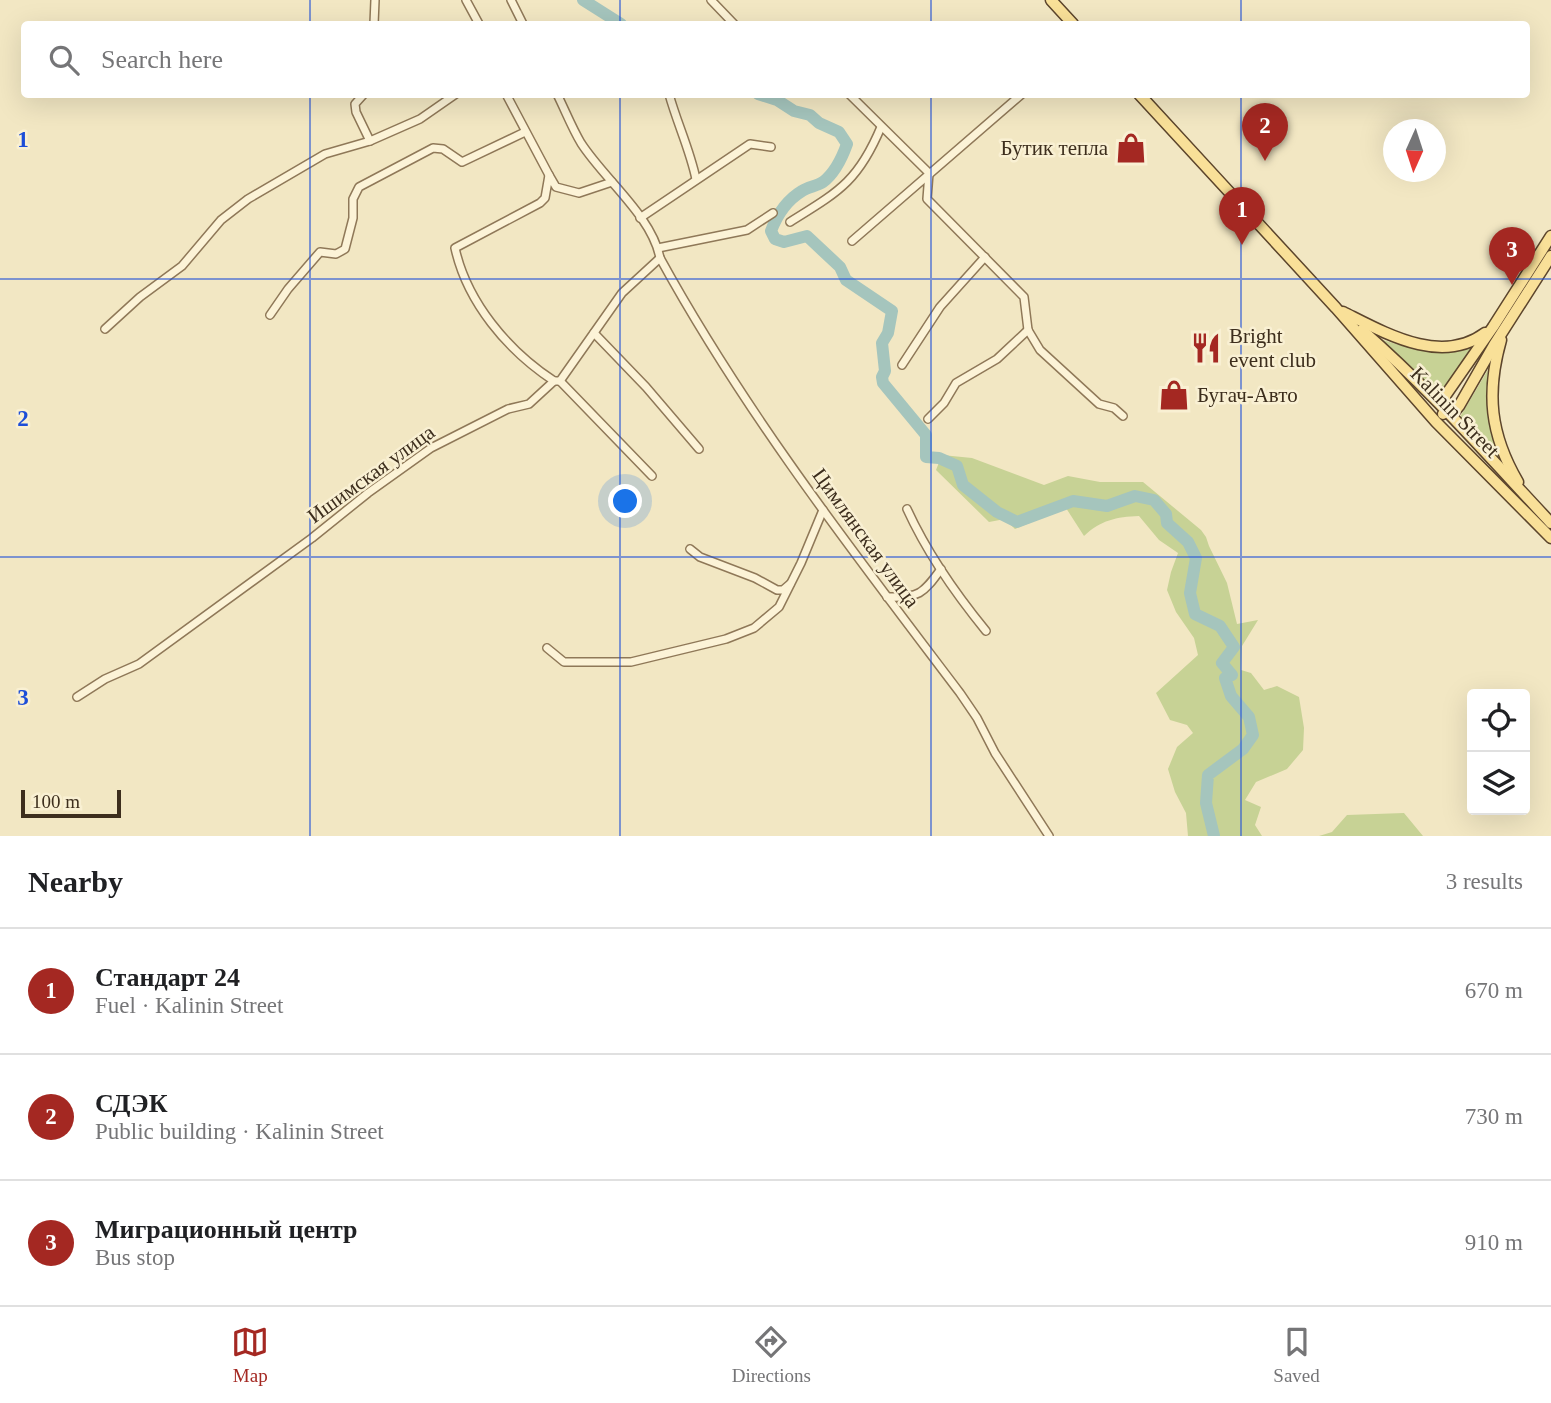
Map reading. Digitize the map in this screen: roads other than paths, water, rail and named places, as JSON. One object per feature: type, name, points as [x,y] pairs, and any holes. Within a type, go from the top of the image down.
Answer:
[{"type":"main road","points":[[1051,0],[1070,21]]},
{"type":"main road","name":"Kalinin Street","points":[[1143,98],[1336,308],[1436,422],[1551,538]]},
{"type":"main road","points":[[1436,422],[1445,412],[1445,396],[1551,236]]},
{"type":"main road","points":[[1445,412],[1455,411],[1459,406],[1551,256]]},
{"type":"main road","points":[[1336,308],[1402,339],[1444,348],[1478,338],[1493,327]]},
{"type":"main road","name":"Kalinin Street","points":[[1336,308],[1385,351],[1551,523]]},
{"type":"main road","points":[[1503,334],[1491,390],[1492,410],[1505,460],[1528,499]]},
{"type":"street","points":[[374,21],[375,0]]},
{"type":"street","points":[[466,0],[477,21]]},
{"type":"street","points":[[510,0],[521,21]]},
{"type":"street","points":[[711,0],[731,21]]},
{"type":"street","points":[[360,98],[355,104],[356,112],[370,141]]},
{"type":"street","points":[[105,329],[140,297],[182,266],[221,220],[248,199],[325,154],[370,141],[420,119],[450,98]]},
{"type":"street","points":[[508,98],[556,187],[579,193],[612,182]]},
{"type":"street","name":"Цимлянская улица","points":[[559,98],[581,143],[640,218],[691,314],[744,398],[977,718],[995,753],[1049,836]]},
{"type":"street","points":[[670,98],[692,159],[696,179]]},
{"type":"street","points":[[853,98],[929,173]]},
{"type":"street","points":[[852,241],[1016,98]]},
{"type":"street","points":[[790,222],[837,192],[858,172],[871,152],[881,127]]},
{"type":"street","points":[[270,315],[320,252],[336,254],[345,249],[353,218],[353,199],[359,187],[433,148],[443,149],[462,162],[525,132]]},
{"type":"street","points":[[640,218],[750,144],[771,147]]},
{"type":"street","points":[[929,173],[927,199],[1024,297],[1028,330],[1040,350],[1099,404],[1114,408],[1122,416]]},
{"type":"street","points":[[550,175],[545,198],[540,203],[455,248],[460,271],[478,306],[528,364],[557,381],[652,476]]},
{"type":"street","points":[[658,248],[747,230],[773,213]]},
{"type":"street","points":[[902,365],[940,307],[985,257]]},
{"type":"street","name":"Ишимская улица","points":[[77,697],[105,679],[139,664],[431,448],[508,409],[529,404],[557,381],[622,293],[660,258]]},
{"type":"street","points":[[928,419],[944,403],[956,383],[998,359],[1028,330]]},
{"type":"street","points":[[594,333],[646,387],[699,449]]},
{"type":"street","points":[[907,509],[955,593],[986,631]]},
{"type":"street","points":[[547,648],[565,662],[635,662],[726,639],[754,628],[773,615],[779,607],[823,510]]},
{"type":"street","points":[[690,549],[700,558],[777,590],[783,590],[792,582]]},
{"type":"street","points":[[887,597],[905,598],[922,593],[941,569]]},
{"type":"waterway","points":[[583,0],[616,21]]},
{"type":"waterway","points":[[771,98],[794,111],[810,115],[819,123],[839,132],[847,144],[831,174],[823,182],[804,190],[787,203],[771,231],[775,239],[784,242],[807,236],[840,267],[846,280],[892,311],[888,333],[882,343],[885,371],[883,383],[926,435],[926,457],[939,458],[957,466],[963,485],[997,512],[1017,522],[1073,501],[1107,506],[1135,496],[1154,500],[1166,514],[1167,523],[1188,542],[1196,558],[1190,593],[1195,614],[1220,626],[1234,647],[1222,663],[1232,675],[1225,678],[1231,696],[1249,717],[1253,735],[1243,749],[1208,775],[1206,803],[1214,836]]},
{"type":"place","name":"Бутик тепла","points":[[1131,148]]},
{"type":"place","name":"СДЭК","points":[[1265,161]]},
{"type":"place","name":"Стандарт 24","points":[[1242,245]]},
{"type":"place","name":"Миграционный центр","points":[[1512,285]]},
{"type":"place","name":"Bright event club","points":[[1206,348]]},
{"type":"place","name":"Бугач-Авто","points":[[1174,395]]}]
